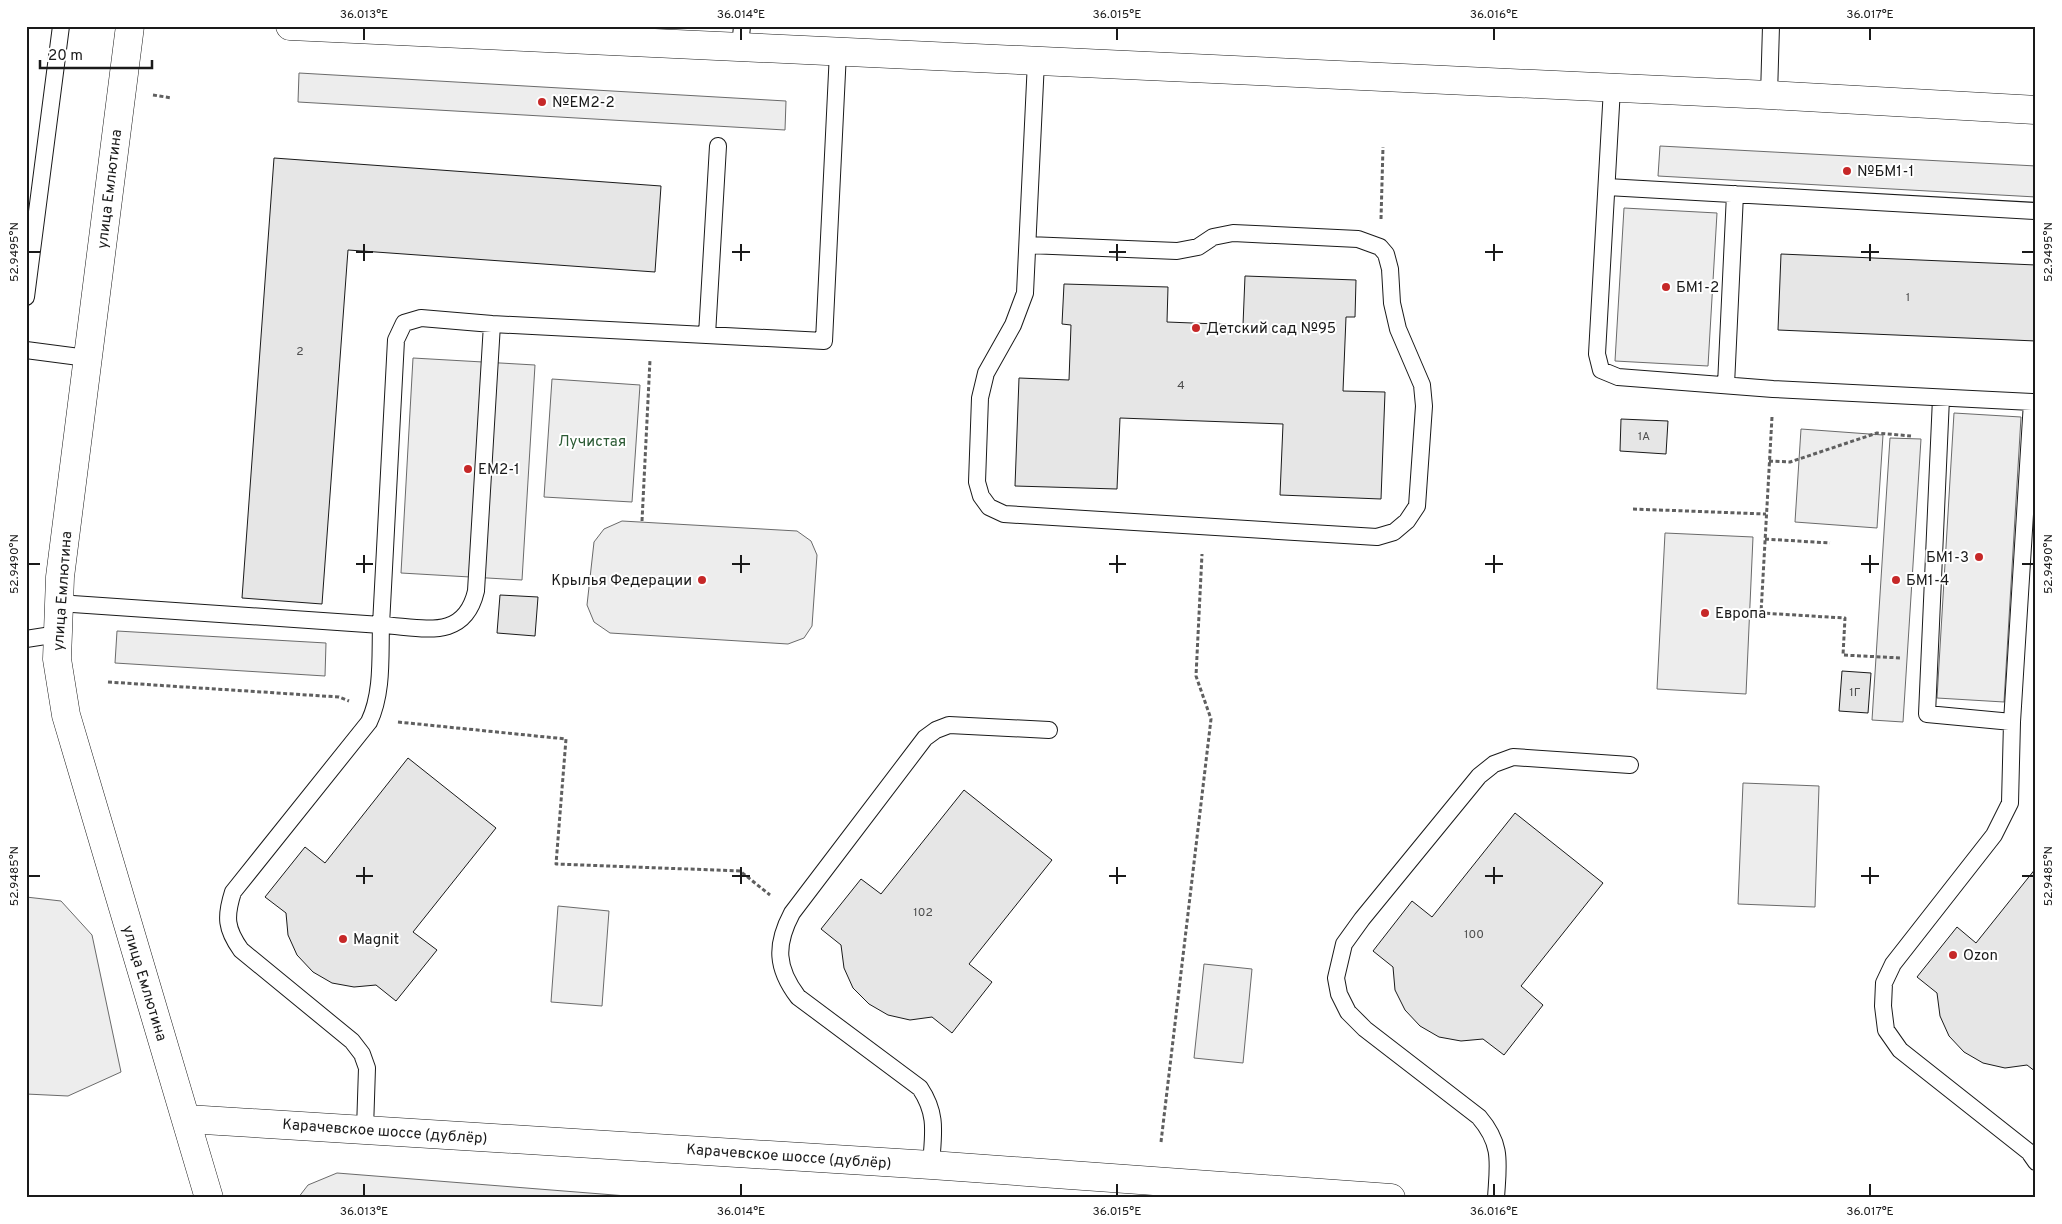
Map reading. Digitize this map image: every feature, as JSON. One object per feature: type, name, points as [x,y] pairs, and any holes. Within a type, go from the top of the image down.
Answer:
[{"type":"street","name":"улица Емлютина","points":[[130,26],[87,358],[58,603],[56,659],[66,715],[209,1198]]},
{"type":"street","points":[[290,26],[741,37],[838,52],[1769,95],[2036,110]]},
{"type":"street","name":"Карачевское шоссе (дублёр)","points":[[187,1119],[931,1165],[1391,1198]]},
{"type":"lane","points":[[26,298],[61,26]]},
{"type":"lane","points":[[1769,95],[1771,26]]},
{"type":"lane","points":[[365,1129],[367,1068],[362,1054],[352,1042],[241,950],[230,934],[228,906],[233,892],[369,722],[374,712],[378,689],[396,340],[404,324],[421,318],[492,324],[824,341],[838,52]]},
{"type":"lane","points":[[1028,245],[1177,251],[1198,247],[1213,238],[1233,233],[1358,239],[1380,247],[1386,254],[1390,269],[1392,303],[1398,329],[1422,385],[1424,406],[1417,506],[1407,521],[1394,532],[1377,537],[1004,514],[989,507],[982,496],[977,482],[980,398],[986,373],[1013,325],[1025,293],[1036,61]]},
{"type":"lane","points":[[1612,88],[1597,354],[1602,370],[1618,377],[1773,389],[2032,402],[2012,722],[2010,803],[1994,835],[1893,964],[1884,983],[1883,1006],[1886,1030],[1900,1050],[2029,1152],[2036,1162]]},
{"type":"lane","points":[[707,335],[718,146]]},
{"type":"lane","points":[[1607,187],[2036,211]]},
{"type":"lane","points":[[1726,385],[1735,194]]},
{"type":"lane","points":[[58,603],[428,628],[453,626],[466,616],[474,603],[476,592],[492,324]]},
{"type":"lane","points":[[26,350],[87,358]]},
{"type":"lane","points":[[1941,398],[1927,714],[2012,722]]},
{"type":"lane","points":[[26,639],[58,634]]},
{"type":"lane","points":[[931,1165],[932,1111],[920,1088],[798,997],[788,983],[779,954],[784,928],[792,913],[925,738],[936,730],[950,726],[1049,730]]},
{"type":"lane","points":[[1496,1198],[1496,1146],[1491,1131],[1479,1118],[1365,1029],[1348,1012],[1339,994],[1336,978],[1344,944],[1362,919],[1479,776],[1494,764],[1513,757],[1630,765]]},
{"type":"path","points":[[1380,247],[1383,147]]},
{"type":"path","points":[[642,521],[651,332]]},
{"type":"path","points":[[1773,389],[1761,613],[1845,618],[1843,655],[1929,659]]},
{"type":"path","points":[[1769,461],[1790,462],[1877,433],[1938,438]]},
{"type":"path","points":[[1634,509],[1766,514]]},
{"type":"path","points":[[1161,1142],[1212,719],[1196,676],[1203,526]]},
{"type":"path","points":[[1765,539],[1830,543]]},
{"type":"path","points":[[108,682],[339,697],[399,722],[566,738],[556,864],[740,871],[792,913]]},
{"type":"shaded area","name":"№ЕМ2-2","points":[[299,73],[786,101],[785,130],[298,102]]},
{"type":"shaded area","name":"№БМ1-1","points":[[1660,146],[2036,166],[2036,197],[1658,176]]},
{"type":"shaded area","name":"БМ1-2","points":[[1624,208],[1717,213],[1708,366],[1615,361]]},
{"type":"shaded area","name":"ЕМ2-1","points":[[413,358],[535,365],[522,580],[401,573]]},
{"type":"shaded area","name":"Лучистая","points":[[552,379],[640,385],[632,502],[544,497]]},
{"type":"shaded area","name":"БМ1-3","points":[[1954,413],[2021,417],[2004,702],[1937,698]]},
{"type":"shaded area","points":[[1801,429],[1883,435],[1877,528],[1795,522]]},
{"type":"shaded area","name":"БМ1-4","points":[[1890,438],[1921,439],[1903,722],[1872,720]]},
{"type":"shaded area","name":"Крылья Федерации","points":[[622,521],[797,531],[811,541],[817,555],[812,626],[804,638],[788,644],[610,633],[594,622],[587,605],[594,542],[604,529]]},
{"type":"shaded area","name":"Европа","points":[[1665,533],[1753,537],[1746,694],[1657,689]]},
{"type":"shaded area","points":[[117,631],[326,643],[325,676],[115,663]]},
{"type":"shaded area","points":[[1743,783],[1819,786],[1815,907],[1738,904]]},
{"type":"shaded area","points":[[26,897],[61,901],[92,935],[121,1072],[68,1096],[26,1094]]},
{"type":"shaded area","points":[[558,906],[609,911],[602,1006],[551,1002]]},
{"type":"shaded area","points":[[1204,964],[1252,969],[1243,1063],[1194,1058]]},
{"type":"shaded area","points":[[337,1173],[652,1198],[298,1198],[308,1185]]},
{"type":"building","points":[[274,158],[661,186],[655,272],[348,250],[322,604],[242,598]]},
{"type":"building","points":[[1781,254],[2036,265],[2036,341],[1778,330]]},
{"type":"building","points":[[1245,276],[1356,280],[1355,317],[1346,317],[1343,391],[1385,392],[1381,499],[1280,495],[1283,424],[1120,418],[1117,489],[1015,486],[1019,378],[1069,380],[1071,325],[1062,324],[1064,284],[1168,287],[1167,322],[1243,325]]},
{"type":"building","points":[[1621,419],[1668,421],[1666,454],[1620,451]]},
{"type":"building","points":[[500,595],[538,597],[535,636],[497,633]]},
{"type":"building","points":[[1842,671],[1871,673],[1868,713],[1839,711]]},
{"type":"building","points":[[408,758],[496,828],[413,932],[437,950],[396,1001],[376,985],[354,987],[332,983],[313,972],[297,955],[288,935],[286,913],[265,897],[305,847],[325,863]]},
{"type":"building","points":[[964,790],[1052,860],[969,964],[992,982],[952,1033],[932,1017],[910,1020],[888,1015],[869,1004],[853,988],[844,968],[841,945],[821,929],[861,879],[881,894]]},
{"type":"building","points":[[1515,813],[1603,883],[1521,986],[1543,1005],[1504,1055],[1483,1039],[1461,1041],[1439,1037],[1420,1026],[1405,1010],[1395,990],[1393,967],[1373,951],[1412,901],[1432,917]]},
{"type":"building","points":[[2036,868],[2036,1072],[2027,1065],[2005,1068],[1983,1063],[1964,1052],[1949,1036],[1940,1016],[1937,993],[1917,977],[1957,927],[1976,943]]},
{"type":"place","name":"№ЕМ2-2","points":[[542,102]]},
{"type":"place","name":"№БМ1-1","points":[[1847,171]]},
{"type":"place","name":"БМ1-2","points":[[1666,287]]},
{"type":"place","name":"Детский сад №95","points":[[1196,328]]},
{"type":"place","name":"ЕМ2-1","points":[[468,469]]},
{"type":"place","name":"БМ1-3","points":[[1979,557]]},
{"type":"place","name":"Крылья Федерации","points":[[702,580]]},
{"type":"place","name":"БМ1-4","points":[[1896,580]]},
{"type":"place","name":"Европа","points":[[1705,613]]},
{"type":"place","name":"Magnit","points":[[343,939]]},
{"type":"place","name":"Ozon","points":[[1953,955]]}]
